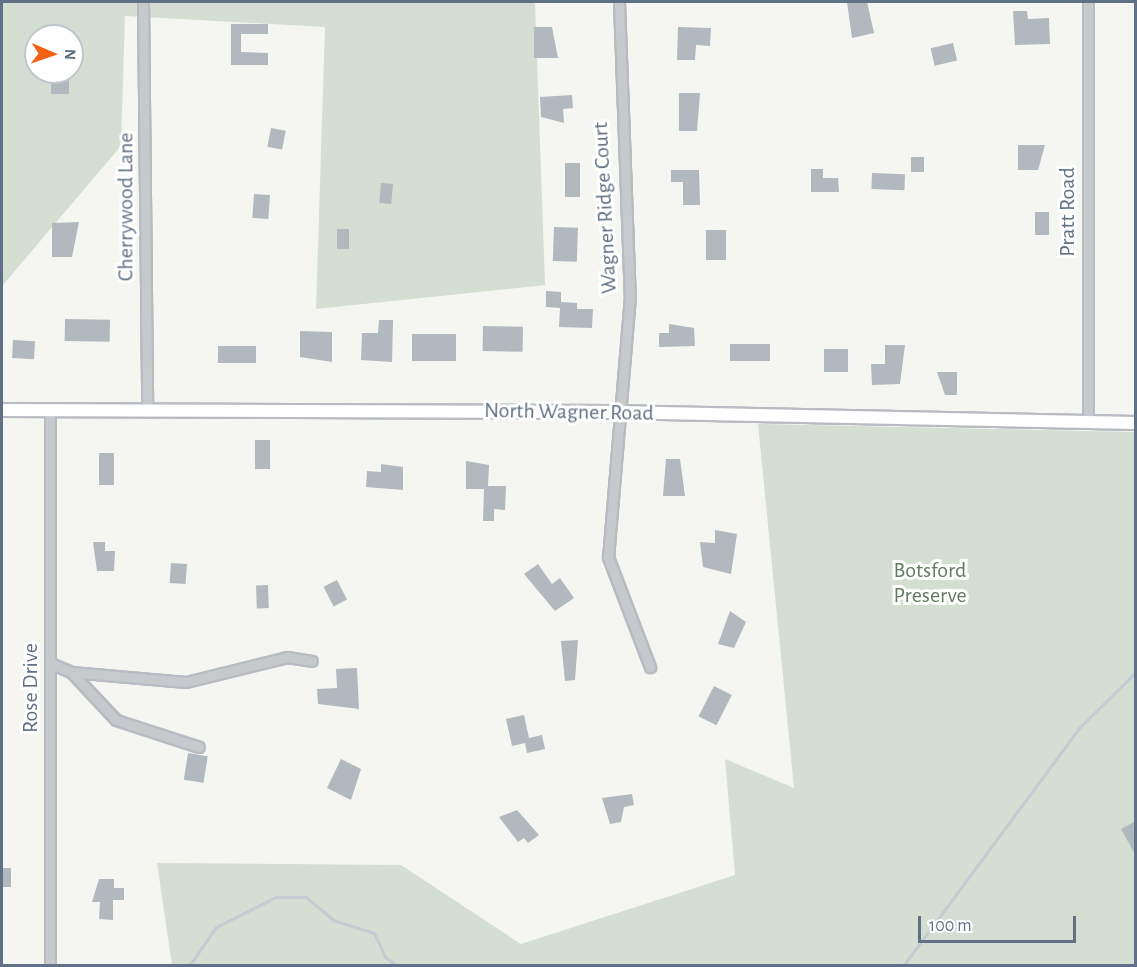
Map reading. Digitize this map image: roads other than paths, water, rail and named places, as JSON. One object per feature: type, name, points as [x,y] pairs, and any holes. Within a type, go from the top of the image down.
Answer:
[{"type":"main road","name":"North Wagner Road","points":[[2,410],[623,412],[1136,423]]},
{"type":"street","name":"Cherrywood Lane","points":[[143,2],[147,412]]},
{"type":"street","name":"Wagner Ridge Court","points":[[619,2],[630,296],[623,412],[608,557],[650,667]]},
{"type":"street","name":"Pratt Road","points":[[1088,2],[1089,423]]},
{"type":"street","name":"Rose Drive","points":[[50,411],[50,966]]},
{"type":"street","points":[[50,663],[71,672],[186,682],[287,657],[312,662]]},
{"type":"street","points":[[71,672],[116,720],[199,747]]},
{"type":"waterway","points":[[903,966],[1079,728],[1136,672]]},
{"type":"waterway","points":[[189,966],[216,927],[276,897],[306,897],[333,920],[374,933],[385,957],[398,966]]},
{"type":"park label","name":"Botsford Preserve","points":[[930,582]]}]
